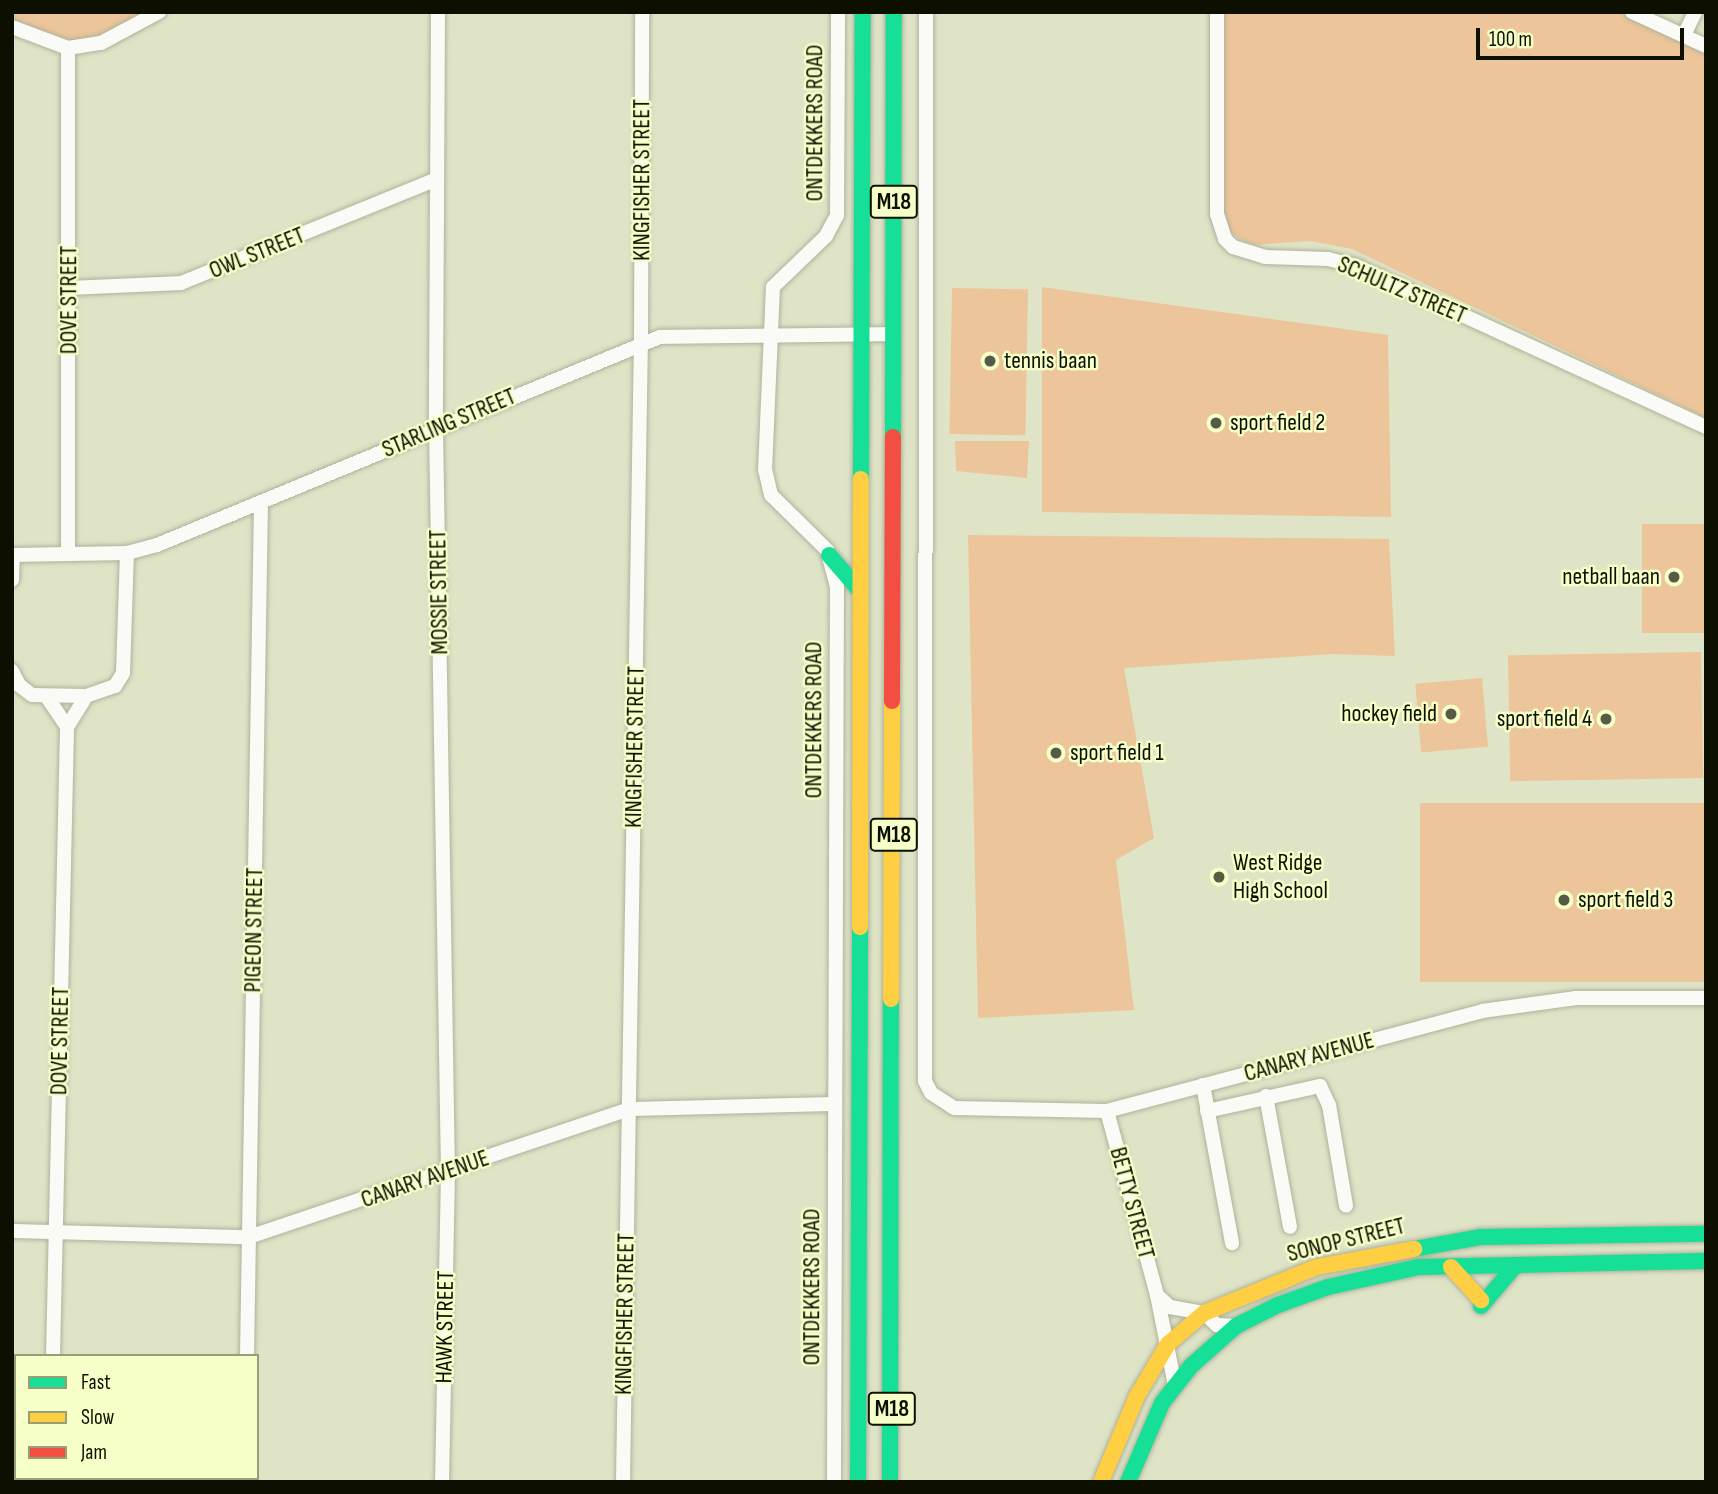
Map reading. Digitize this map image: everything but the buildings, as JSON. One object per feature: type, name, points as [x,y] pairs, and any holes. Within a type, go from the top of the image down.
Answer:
[{"type":"main road","name":"ONTDEKKERS ROAD","points":[[858,1482],[859,336],[863,12]]},
{"type":"main road","name":"M18","points":[[890,1482],[894,12]]},
{"type":"main road","points":[[830,555],[860,591]]},
{"type":"main road","name":"SONOP STREET","points":[[1101,1482],[1137,1396],[1168,1344],[1204,1313],[1317,1267],[1455,1240],[1706,1234]]},
{"type":"main road","points":[[1455,1240],[1480,1266],[1494,1237]]},
{"type":"main road","name":"SONOP STREET","points":[[1128,1482],[1162,1404],[1175,1386],[1213,1343],[1236,1326],[1278,1304],[1328,1287],[1418,1267],[1706,1261]]},
{"type":"main road","points":[[1451,1267],[1481,1303],[1515,1266]]},
{"type":"street","points":[[12,27],[68,48],[101,43],[159,12]]},
{"type":"street","name":"MOSSIE STREET","points":[[438,12],[436,428],[448,1172]]},
{"type":"street","name":"KINGFISHER STREET","points":[[623,1482],[641,342],[642,12]]},
{"type":"street","name":"ONTDEKKERS ROAD","points":[[834,1482],[837,600],[830,555],[777,503],[766,485],[769,332],[775,281],[826,236],[837,215],[838,12]]},
{"type":"street","name":"CANARY AVENUE","points":[[926,12],[925,1081],[939,1102],[954,1108],[1107,1111],[1510,1006],[1576,999],[1706,998]]},
{"type":"street","name":"SCHULTZ STREET","points":[[1217,12],[1218,222],[1233,247],[1266,257],[1328,259],[1356,266],[1706,427]]},
{"type":"street","points":[[1632,12],[1706,46]]},
{"type":"street","points":[[1684,35],[1695,12]]},
{"type":"street","name":"DOVE STREET","points":[[68,48],[68,552]]},
{"type":"street","name":"OWL STREET","points":[[70,288],[181,283],[437,179]]},
{"type":"street","name":"STARLING STREET","points":[[13,555],[128,553],[261,504],[641,342],[692,333],[769,332],[859,336],[893,334]]},
{"type":"street","name":"PIGEON STREET","points":[[247,1354],[261,504]]},
{"type":"street","points":[[12,671],[26,691],[47,697],[86,696],[115,686],[123,673],[128,553]]},
{"type":"street","points":[[12,580],[13,555]]},
{"type":"street","points":[[47,697],[67,727],[86,696]]},
{"type":"street","name":"DOVE STREET","points":[[53,1354],[67,727]]},
{"type":"street","points":[[1203,1085],[1232,1243]]},
{"type":"street","points":[[1207,1111],[1320,1086],[1329,1105],[1346,1206]]},
{"type":"street","points":[[1266,1096],[1290,1227]]},
{"type":"street","name":"CANARY AVENUE","points":[[12,1231],[249,1237],[629,1109],[835,1104]]},
{"type":"street","name":"BETTY STREET","points":[[1107,1111],[1157,1295],[1175,1386]]},
{"type":"street","name":"HAWK STREET","points":[[442,1482],[448,1172]]},
{"type":"street","points":[[1157,1295],[1170,1307],[1204,1313],[1217,1325],[1236,1326]]},
{"type":"shaded area","points":[[12,12],[159,12],[68,48],[12,27]]},
{"type":"shaded area","points":[[1224,12],[1627,12],[1706,52],[1706,418],[1352,249],[1311,241],[1253,245],[1238,238],[1222,224]]},
{"type":"shaded area","name":"sport field 2","points":[[1042,287],[1388,335],[1391,517],[1042,512]]},
{"type":"shaded area","name":"tennis baan","points":[[952,288],[1028,289],[1025,435],[949,434]]},
{"type":"shaded area","points":[[955,441],[1029,441],[1027,478],[956,471]]},
{"type":"shaded area","name":"netball baan","points":[[1642,524],[1706,524],[1706,633],[1642,633]]},
{"type":"shaded area","name":"sport field 1","points":[[968,535],[1389,539],[1395,656],[1333,654],[1124,668],[1154,838],[1116,860],[1134,1010],[978,1018]]},
{"type":"shaded area","name":"sport field 4","points":[[1701,652],[1703,778],[1510,781],[1508,655]]},
{"type":"shaded area","name":"hockey field","points":[[1482,678],[1488,747],[1421,753],[1415,684]]},
{"type":"shaded area","name":"sport field 3","points":[[1420,803],[1705,803],[1705,982],[1420,982]]},
{"type":"traffic: fast","points":[[861,479],[863,12]]},
{"type":"traffic: fast","points":[[893,437],[894,12]]},
{"type":"traffic: fast","points":[[829,555],[860,591]]},
{"type":"traffic: fast","points":[[858,1482],[860,927]]},
{"type":"traffic: fast","points":[[890,1482],[891,999]]},
{"type":"traffic: fast","points":[[1414,1249],[1480,1237],[1706,1234]]},
{"type":"traffic: fast","points":[[1128,1482],[1162,1403],[1191,1366],[1236,1326],[1278,1305],[1328,1287],[1418,1267],[1706,1261]]},
{"type":"traffic: fast","points":[[1481,1306],[1515,1266]]},
{"type":"traffic: slow","points":[[860,927],[861,479]]},
{"type":"traffic: slow","points":[[891,999],[892,701]]},
{"type":"traffic: slow","points":[[1101,1482],[1137,1396],[1168,1344],[1204,1313],[1317,1267],[1414,1249]]},
{"type":"traffic: slow","points":[[1451,1267],[1481,1300]]},
{"type":"traffic: jam","points":[[892,701],[893,437]]},
{"type":"place","name":"tennis baan","points":[[990,361]]},
{"type":"place","name":"sport field 2","points":[[1216,423]]},
{"type":"place","name":"netball baan","points":[[1674,577]]},
{"type":"place","name":"hockey field","points":[[1451,714]]},
{"type":"place","name":"sport field 4","points":[[1606,719]]},
{"type":"place","name":"sport field 1","points":[[1056,753]]},
{"type":"place","name":"West Ridge High School","points":[[1219,877]]},
{"type":"place","name":"sport field 3","points":[[1564,900]]}]
